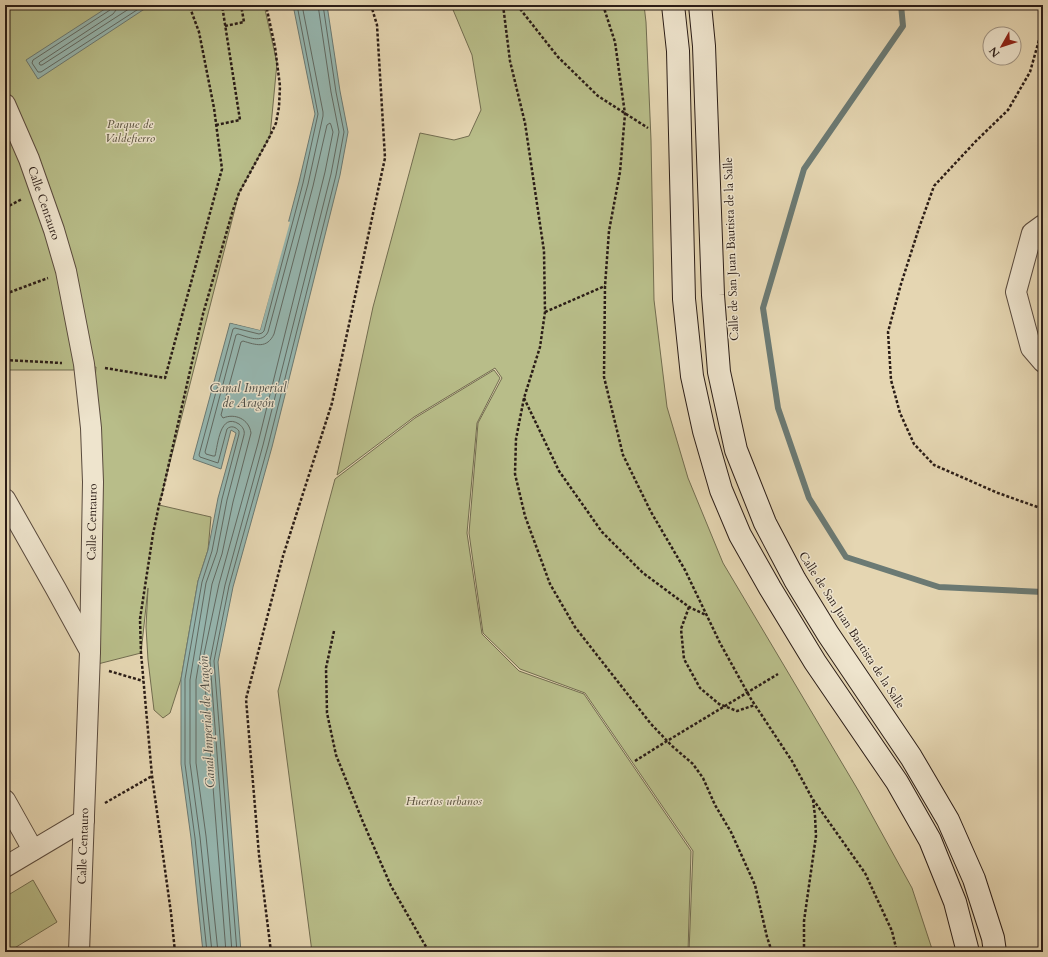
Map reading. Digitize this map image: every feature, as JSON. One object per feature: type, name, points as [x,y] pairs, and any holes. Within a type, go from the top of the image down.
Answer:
[{"type":"main road","points":[[673,5],[678,51],[684,299],[692,376],[704,431],[722,490],[740,535],[770,588],[816,662],[897,782],[930,840],[955,902],[968,952]]},
{"type":"main road","name":"Calle de San Juan Bautista de la Salle","points":[[700,5],[704,46],[713,295],[719,372],[736,450],[765,524],[796,580],[828,634],[910,757],[948,820],[974,879],[993,938],[995,952]]},
{"type":"street","name":"Calle Centauro","points":[[5,104],[29,159],[54,230],[66,271],[84,364],[90,428],[93,482],[90,659],[79,952]]},
{"type":"street","points":[[1043,225],[1032,233],[1016,292],[1030,348],[1043,362]]},
{"type":"street","points":[[5,499],[56,589],[90,659]]},
{"type":"street","points":[[56,589],[78,602],[91,604]]},
{"type":"street","points":[[5,800],[33,850]]},
{"type":"street","points":[[5,867],[33,850],[84,812]]},
{"type":"path","points":[[5,360],[84,364],[165,378],[222,169],[214,108],[199,32],[189,5]]},
{"type":"path","points":[[216,126],[240,120],[222,5]]},
{"type":"path","points":[[225,26],[244,22],[241,5]]},
{"type":"path","points":[[175,952],[152,776],[143,680],[140,619],[159,505],[202,322],[239,193],[276,123],[279,107],[280,86],[275,47],[266,5]]},
{"type":"path","points":[[271,952],[259,855],[246,699],[283,556],[332,403],[385,158],[378,25],[371,5]]},
{"type":"path","points":[[503,5],[510,61],[525,122],[544,251],[545,312],[540,347],[524,398],[516,439],[515,474],[525,516],[550,584],[575,627],[652,724],[693,764],[703,778],[715,806],[731,832],[754,885],[772,952]]},
{"type":"path","points":[[517,5],[558,56],[598,96],[648,128]]},
{"type":"path","points":[[603,5],[615,42],[625,114],[620,172],[609,231],[605,286],[604,377],[623,455],[651,512],[685,570],[720,643],[747,693],[792,761],[812,798],[865,872],[892,931],[897,952]]},
{"type":"path","points":[[1043,26],[1030,72],[1008,110],[976,141],[934,186],[901,284],[888,332],[891,380],[900,412],[914,444],[934,465],[998,493],[1043,509]]},
{"type":"path","points":[[5,294],[66,271]]},
{"type":"path","points":[[545,312],[605,286]]},
{"type":"path","points":[[524,398],[559,471],[602,532],[643,573],[689,607],[706,615]]},
{"type":"path","points":[[689,607],[681,628],[684,659],[700,688],[719,704],[737,711],[755,705]]},
{"type":"path","points":[[334,631],[326,668],[326,683],[327,713],[336,755],[391,886],[429,952]]},
{"type":"path","points":[[90,659],[143,680]]},
{"type":"path","points":[[635,762],[667,740],[778,674]]},
{"type":"path","points":[[84,812],[102,804],[152,776]]},
{"type":"path","points":[[804,952],[804,921],[816,836],[812,798]]},
{"type":"green space","name":"Parque de Valdefierro","points":[[5,5],[264,5],[277,63],[270,136],[239,193],[159,505],[211,517],[208,550],[198,581],[181,679],[170,713],[163,718],[154,710],[148,660],[146,627],[148,588],[141,653],[90,666],[91,428],[96,367],[73,370],[5,370]]},
{"type":"green space","points":[[451,5],[644,5],[651,140],[654,300],[667,407],[688,478],[723,563],[858,790],[912,888],[933,952],[689,952],[693,851],[585,693],[520,669],[483,633],[469,533],[478,423],[502,378],[495,368],[414,417],[337,475],[373,307],[420,133],[454,140],[469,136],[481,110],[472,55]]},
{"type":"green space","name":"Huertos urbanos","points":[[494,370],[500,378],[477,423],[467,533],[482,634],[519,671],[584,694],[691,851],[688,952],[312,952],[278,691],[335,479],[415,418]]},
{"type":"green space","points":[[33,880],[57,922],[8,952],[5,952],[5,897]]},
{"type":"water","points":[[111,5],[144,5],[146,8],[38,79],[26,60]]},
{"type":"water","name":"Canal Imperial de Aragón","points":[[293,5],[327,5],[340,91],[348,132],[340,175],[272,447],[233,587],[218,662],[241,952],[203,952],[191,838],[181,764],[181,679],[198,581],[208,550],[218,498],[236,433],[231,430],[221,469],[193,459],[230,323],[260,330],[299,182],[315,114]]},
{"type":"pier","points":[[287,221],[290,222],[260,330],[228,322],[231,321],[258,328]]},
{"type":"waterway","points":[[901,5],[903,26],[804,169],[763,308],[778,408],[809,498],[846,557],[939,587],[1043,592]]}]
